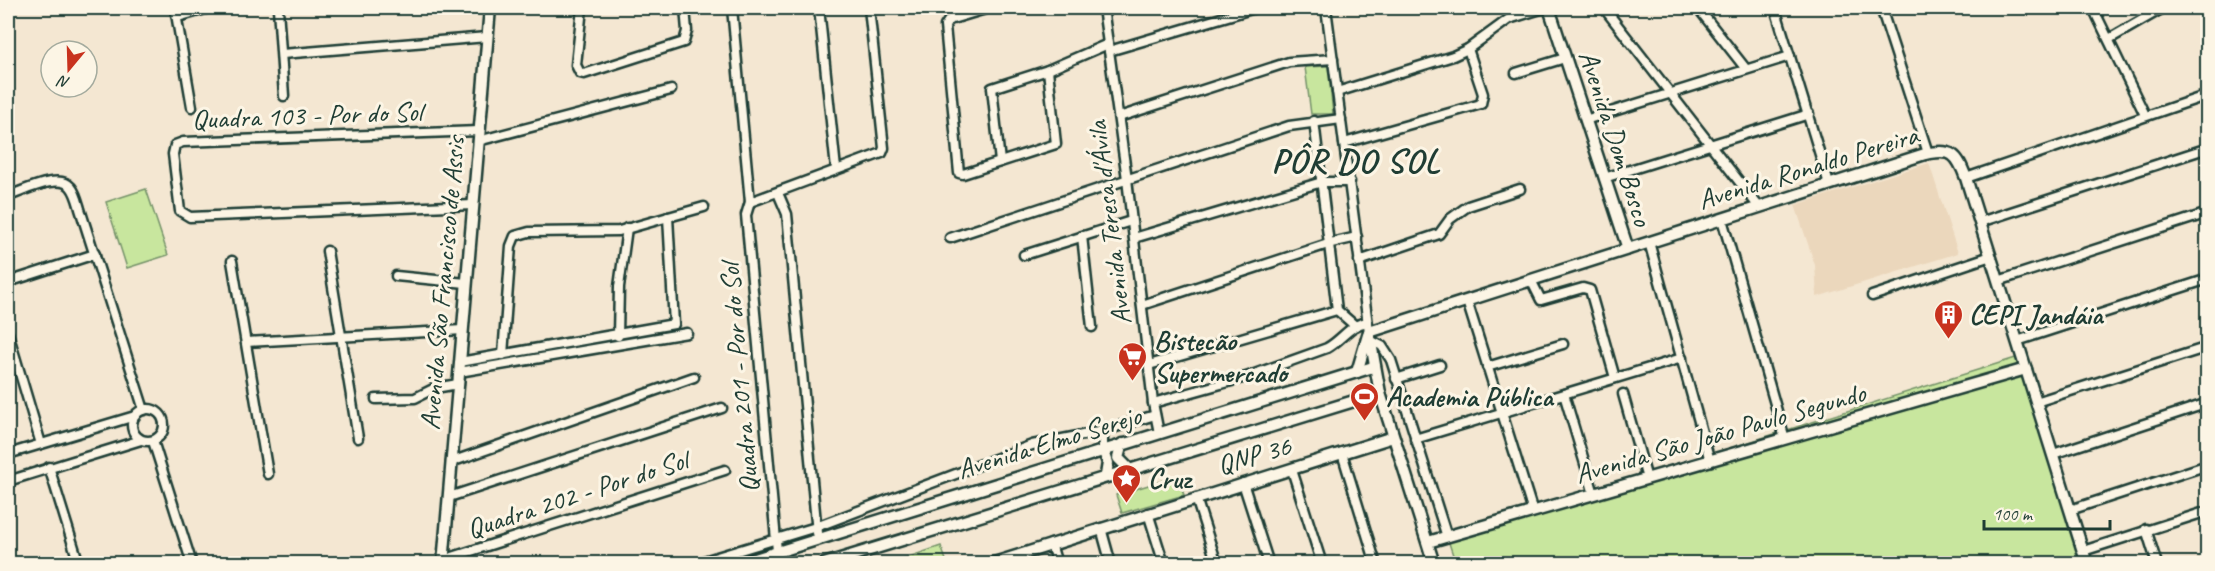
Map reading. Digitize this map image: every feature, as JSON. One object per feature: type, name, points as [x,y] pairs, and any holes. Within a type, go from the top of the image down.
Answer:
[{"type":"street","points":[[175,8],[192,107]]},
{"type":"street","points":[[178,17],[209,8]]},
{"type":"street","points":[[278,8],[284,96]]},
{"type":"street","name":"Avenida São Francisco de Assis","points":[[443,562],[490,8]]},
{"type":"street","points":[[582,8],[576,65],[580,73],[584,74],[684,42],[687,31],[685,8]]},
{"type":"street","name":"Quadra 201 - Por do Sol","points":[[732,8],[750,201],[746,215],[776,546]]},
{"type":"street","points":[[819,8],[836,169]]},
{"type":"street","points":[[750,201],[778,193],[836,169],[879,156],[884,148],[869,8]]},
{"type":"street","points":[[989,8],[949,20],[945,29],[959,173],[963,174],[1056,144],[1048,70]]},
{"type":"street","name":"Avenida Teresa d'Ávila","points":[[1103,8],[1127,179],[1153,403],[1160,433]]},
{"type":"street","points":[[1000,162],[991,90],[996,86],[1109,48],[1255,8]]},
{"type":"street","points":[[1326,8],[1373,367],[1434,564]]},
{"type":"street","points":[[1337,92],[1453,56],[1468,49],[1509,19],[1544,8]]},
{"type":"street","name":"Avenida Dom Bosco","points":[[1549,8],[1628,249]]},
{"type":"street","points":[[1604,8],[1760,207]]},
{"type":"street","points":[[1698,8],[1746,69]]},
{"type":"street","points":[[1774,8],[1829,184]]},
{"type":"street","points":[[1881,8],[1928,153]]},
{"type":"street","points":[[2093,8],[2145,115]]},
{"type":"street","points":[[2109,39],[2163,8]]},
{"type":"street","points":[[282,54],[487,37]]},
{"type":"street","points":[[1344,143],[1477,106],[1482,102],[1483,94],[1468,49]]},
{"type":"street","points":[[1585,120],[1790,56]]},
{"type":"street","points":[[1516,73],[1565,58]]},
{"type":"street","points":[[1119,117],[1290,62],[1333,59]]},
{"type":"street","points":[[479,136],[671,90]]},
{"type":"street","points":[[1966,178],[2208,95]]},
{"type":"street","points":[[1604,178],[1809,114]]},
{"type":"street","points":[[950,238],[1289,126],[1341,119]]},
{"type":"street","points":[[1314,121],[1331,243],[1337,310],[1353,324],[1368,331],[1391,360],[1447,537]]},
{"type":"street","name":"Quadra 103 - Por do Sol","points":[[473,205],[190,217],[180,211],[173,154],[175,145],[183,142],[479,136]]},
{"type":"street","points":[[1980,222],[2208,148]]},
{"type":"street","name":"Avenida Ronaldo Pereira","points":[[1368,331],[1928,153],[1943,152],[1955,155],[1966,178],[2087,564]]},
{"type":"street","points":[[8,196],[54,182],[67,184],[74,192],[144,410]]},
{"type":"street","points":[[1134,238],[1322,182],[1350,182]]},
{"type":"street","points":[[1359,261],[1439,234],[1450,219],[1468,206],[1520,189]]},
{"type":"street","points":[[778,193],[787,214],[818,539]]},
{"type":"street","points":[[503,354],[511,246],[515,236],[529,232],[606,232],[704,207]]},
{"type":"street","points":[[1998,280],[2208,213]]},
{"type":"street","points":[[459,367],[503,354],[662,328],[675,322],[669,217]]},
{"type":"street","points":[[1722,219],[1785,439]]},
{"type":"street","points":[[1024,255],[1131,221]]},
{"type":"street","points":[[618,336],[619,287],[627,228]]},
{"type":"street","points":[[1082,236],[1092,327]]},
{"type":"street","points":[[1142,305],[1331,243],[1357,237]]},
{"type":"street","points":[[1649,242],[1710,461]]},
{"type":"street","points":[[327,251],[339,337],[358,438]]},
{"type":"street","points":[[8,282],[95,254]]},
{"type":"street","points":[[1872,296],[1990,256]]},
{"type":"street","points":[[232,261],[268,474]]},
{"type":"street","points":[[396,276],[466,283]]},
{"type":"street","points":[[2017,341],[2208,279]]},
{"type":"street","points":[[1531,280],[1541,300],[1582,288],[1590,290],[1615,378]]},
{"type":"street","points":[[1467,301],[1533,512]]},
{"type":"street","points":[[1149,365],[1337,310]]},
{"type":"street","points":[[1153,403],[1246,377],[1327,348],[1339,341],[1353,324]]},
{"type":"street","points":[[246,342],[463,330]]},
{"type":"street","points":[[1357,372],[1368,331]]},
{"type":"street","points":[[8,333],[41,444]]},
{"type":"street","points":[[459,367],[687,333]]},
{"type":"street","points":[[1487,367],[1563,344]]},
{"type":"street","points":[[2036,402],[2208,347]]},
{"type":"street","points":[[1415,439],[1682,358]]},
{"type":"street","points":[[1396,379],[1440,364]]},
{"type":"street","name":"Avenida Elmo Serejo","points":[[739,564],[776,546],[818,539],[1373,367]]},
{"type":"street","name":"Avenida São João Paulo Segundo","points":[[1428,542],[2026,369]]},
{"type":"street","points":[[452,462],[694,377]]},
{"type":"street","points":[[376,399],[416,398],[435,388],[458,384]]},
{"type":"street","name":"Avenida Elmo Serejo","points":[[824,564],[841,561],[1128,468],[1380,393]]},
{"type":"street","points":[[1564,394],[1594,494]]},
{"type":"street","points":[[1623,394],[1647,479]]},
{"type":"street","points":[[2053,454],[2208,403]]},
{"type":"street","name":"Quadra 202 - Por do Sol","points":[[448,497],[722,408]]},
{"type":"street","points":[[8,454],[135,416],[144,410],[158,413],[163,421],[161,435],[153,441],[141,440],[8,481]]},
{"type":"street","points":[[694,564],[776,546],[816,527],[1032,446],[1103,431],[1155,415]]},
{"type":"street","points":[[135,416],[132,429],[141,440]]},
{"type":"street","points":[[1103,431],[1103,449],[1108,463],[1107,475]]},
{"type":"street","name":"QNP 36","points":[[991,564],[1004,562],[1051,544],[1394,437]]},
{"type":"street","points":[[153,441],[192,564]]},
{"type":"street","points":[[1122,444],[1118,458],[1128,468]]},
{"type":"street","points":[[1342,453],[1376,564]]},
{"type":"street","points":[[2070,510],[2208,465]]},
{"type":"street","points":[[49,467],[80,564]]},
{"type":"street","name":"Quadra 202 - Por do Sol","points":[[443,562],[725,470]]},
{"type":"street","points":[[1292,470],[1322,564]]},
{"type":"street","points":[[1243,483],[1269,564]]},
{"type":"street","points":[[1196,498],[1217,564]]},
{"type":"street","points":[[2083,551],[2208,511]]},
{"type":"street","points":[[1148,513],[1164,564]]},
{"type":"street","points":[[1101,528],[1111,564]]},
{"type":"street","points":[[2146,530],[2157,564]]},
{"type":"street","points":[[1051,544],[1058,564]]},
{"type":"shaded area","points":[[1929,163],[1958,253],[1817,297],[1815,265],[1795,205]]},
{"type":"green space","points":[[1328,66],[1333,114],[1311,114],[1305,67]]},
{"type":"green space","points":[[146,189],[168,255],[127,268],[106,202]]},
{"type":"green space","points":[[2022,356],[2083,563],[1456,564],[1447,537]]},
{"type":"green space","points":[[1178,476],[1184,495],[1122,513],[1116,495]]},
{"type":"green space","points":[[941,546],[947,563],[902,563],[900,560]]},
{"type":"place","name":"CEPI Jandáia","points":[[1948,340]]},
{"type":"place","name":"Bistecão Supermercado","points":[[1133,382]]},
{"type":"place","name":"Academia Pública","points":[[1365,422]]},
{"type":"place","name":"Cruz","points":[[1127,504]]},
{"type":"district","name":"PÔR DO SOL","points":[[1356,160]]}]
